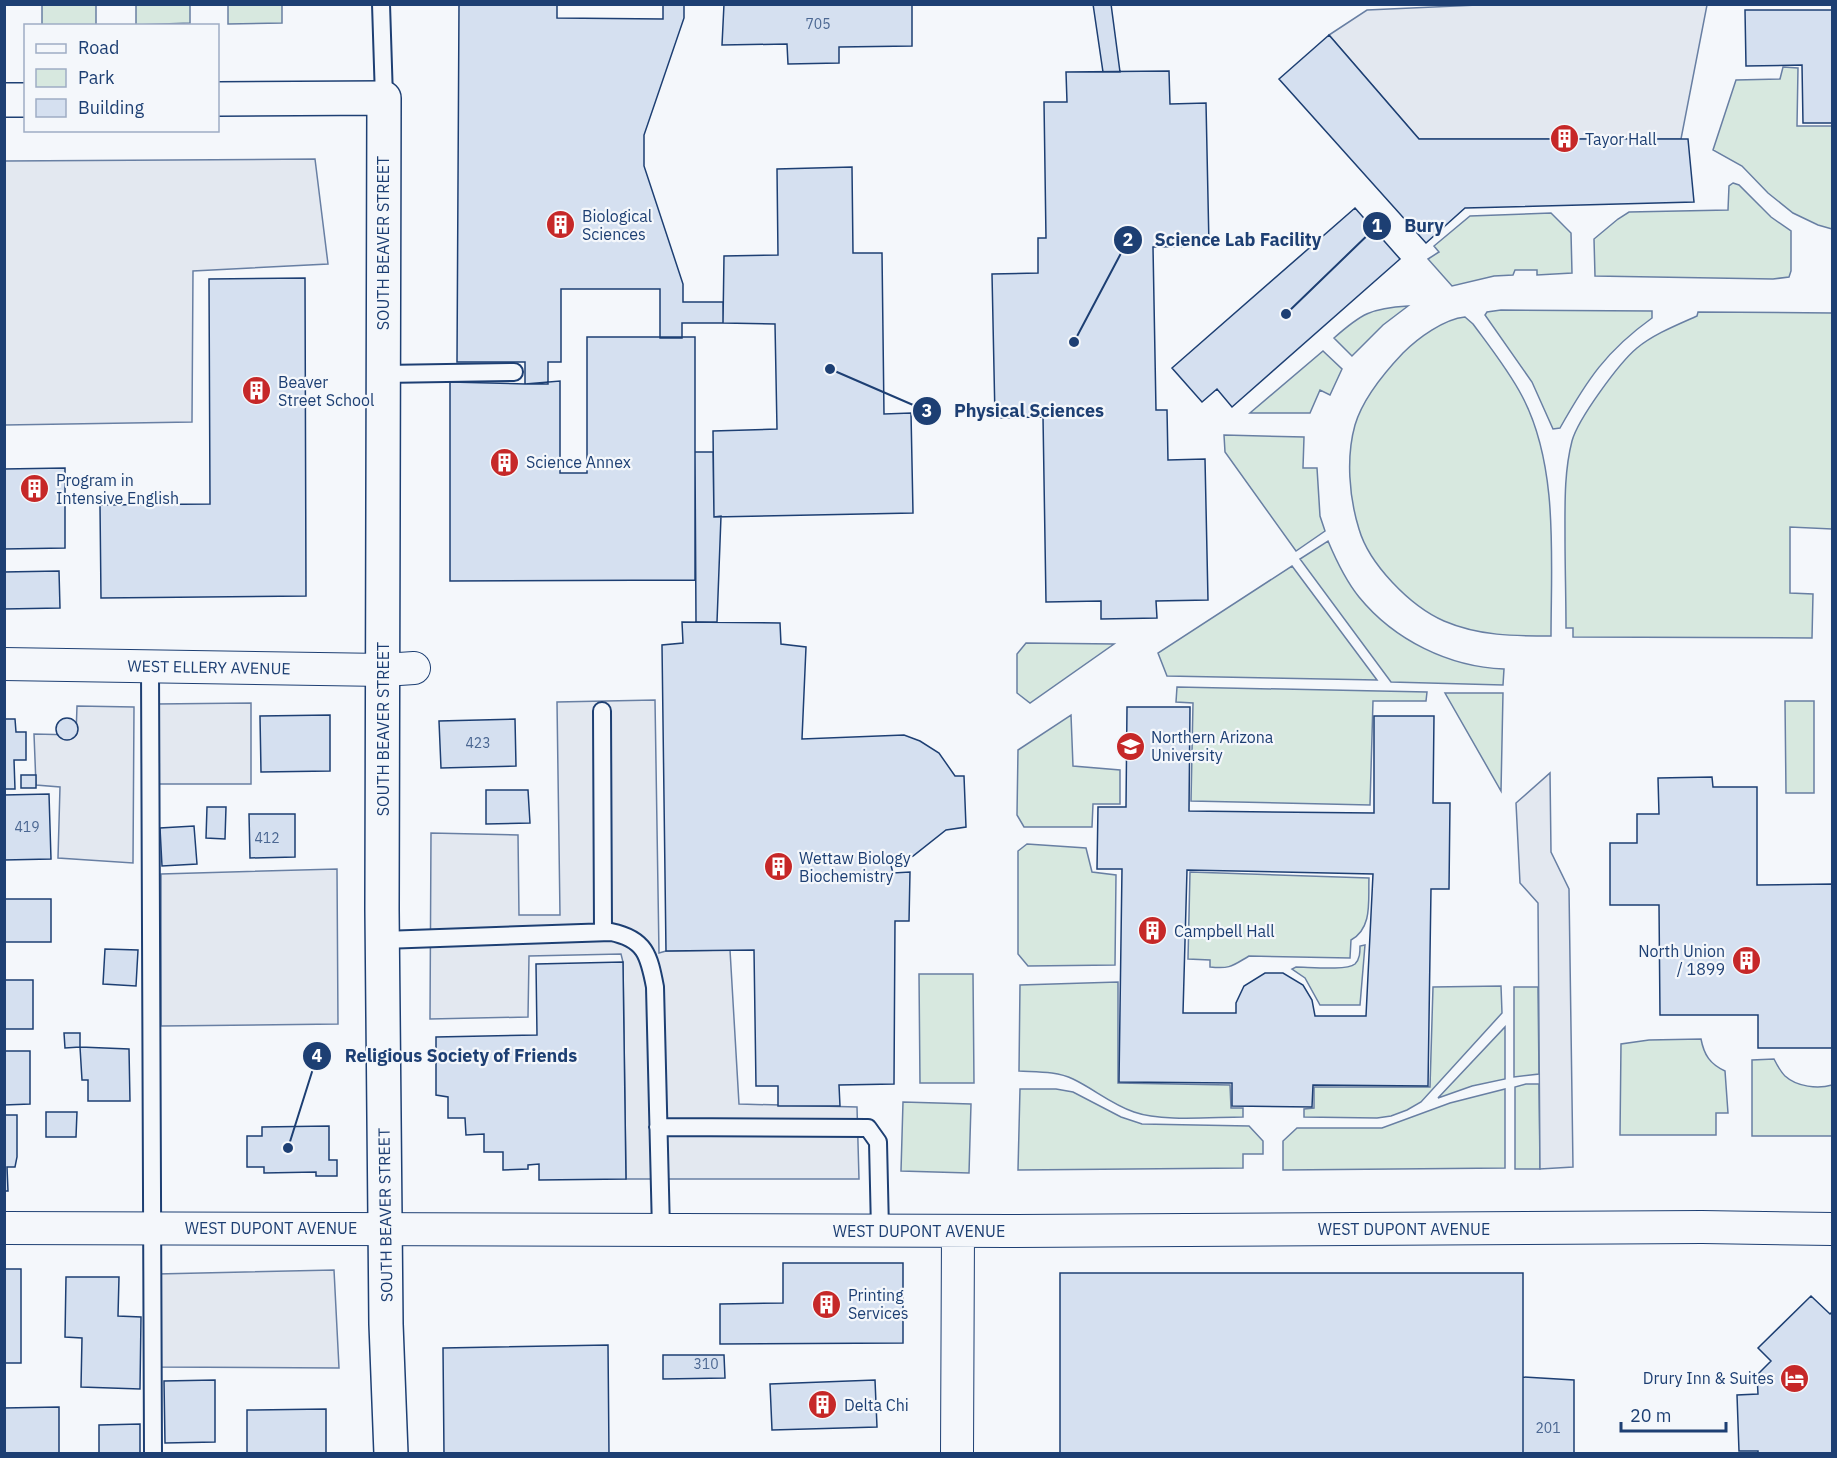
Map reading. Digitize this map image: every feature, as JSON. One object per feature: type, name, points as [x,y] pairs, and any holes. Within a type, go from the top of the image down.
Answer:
[{"type":"street","points":[[219,99],[384,98]]},
{"type":"street","name":"SOUTH BEAVER STREET","points":[[384,98],[383,374],[399,669],[383,940],[385,1229],[391,1454]]},
{"type":"street","points":[[4,100],[24,100]]},
{"type":"street","name":"WEST ELLERY AVENUE","points":[[4,664],[399,669]]},
{"type":"street","name":"WEST DUPONT AVENUE","points":[[4,1227],[958,1231],[1702,1227],[1833,1229]]},
{"type":"street","points":[[957,1454],[958,1231]]},
{"type":"lane","name":"SOUTH BEAVER STREET","points":[[381,4],[384,98]]},
{"type":"lane","points":[[383,374],[514,372]]},
{"type":"lane","points":[[150,667],[153,1454]]},
{"type":"lane","points":[[602,711],[603,932]]},
{"type":"lane","points":[[383,940],[603,932],[628,936],[644,949],[655,987],[661,1230]]},
{"type":"lane","points":[[658,1127],[868,1128],[878,1142],[880,1230]]},
{"type":"green space","points":[[42,5],[96,5],[96,24],[42,24]]},
{"type":"green space","points":[[136,5],[190,5],[190,23],[136,24]]},
{"type":"green space","points":[[228,5],[282,5],[282,23],[228,24]]},
{"type":"green space","points":[[1783,67],[1798,68],[1797,126],[1832,126],[1832,229],[1793,213],[1768,193],[1742,166],[1713,150],[1736,80],[1780,79]]},
{"type":"green space","points":[[1733,183],[1739,185],[1771,217],[1791,231],[1789,277],[1773,279],[1595,276],[1594,239],[1618,219],[1629,212],[1728,210],[1729,186]]},
{"type":"green space","points":[[1551,213],[1571,233],[1572,273],[1537,275],[1537,270],[1515,270],[1513,275],[1494,276],[1452,286],[1428,259],[1439,252],[1434,246],[1470,216]]},
{"type":"green space","points":[[1408,306],[1383,325],[1352,356],[1334,338],[1367,314],[1385,308]]},
{"type":"green space","points":[[1501,310],[1652,311],[1652,318],[1622,342],[1599,367],[1560,428],[1553,429],[1532,382],[1485,315],[1487,312]]},
{"type":"green space","points":[[1698,312],[1832,313],[1832,529],[1790,527],[1790,593],[1813,594],[1812,638],[1573,637],[1573,628],[1566,628],[1565,548],[1566,477],[1572,441],[1590,406],[1629,355],[1651,338],[1697,316]]},
{"type":"green space","points":[[1465,317],[1486,341],[1517,387],[1534,423],[1542,452],[1552,545],[1551,636],[1510,635],[1470,630],[1431,614],[1405,595],[1381,570],[1359,529],[1351,490],[1350,450],[1355,425],[1363,405],[1382,377],[1409,347],[1440,325]]},
{"type":"green space","points":[[1323,351],[1342,369],[1330,395],[1320,390],[1310,413],[1250,413]]},
{"type":"green space","points":[[1224,435],[1304,437],[1303,468],[1317,468],[1320,516],[1325,531],[1296,551],[1225,452]]},
{"type":"green space","points":[[1328,541],[1354,591],[1389,626],[1406,638],[1443,657],[1483,667],[1504,669],[1503,685],[1391,682],[1300,559]]},
{"type":"green space","points":[[1292,566],[1377,680],[1167,676],[1158,653]]},
{"type":"green space","points":[[1026,643],[1114,644],[1030,703],[1017,693],[1017,654]]},
{"type":"green space","points":[[1177,687],[1427,692],[1426,701],[1373,701],[1370,805],[1191,801],[1193,703],[1176,702]]},
{"type":"green space","points":[[1445,693],[1503,693],[1501,791]]},
{"type":"green space","points":[[1785,701],[1814,701],[1814,793],[1786,793]]},
{"type":"green space","points":[[1071,715],[1073,766],[1120,770],[1120,804],[1093,804],[1092,827],[1024,827],[1017,815],[1018,750]]},
{"type":"green space","points":[[1027,844],[1086,848],[1092,872],[1116,875],[1115,965],[1028,966],[1018,954],[1018,851]]},
{"type":"green space","points":[[1190,872],[1369,878],[1369,904],[1366,921],[1358,935],[1351,940],[1350,958],[1249,956],[1231,966],[1210,967],[1210,960],[1188,959]]},
{"type":"green space","points":[[1365,945],[1360,1005],[1320,1005],[1305,978],[1292,969],[1350,966],[1358,960],[1360,946]]},
{"type":"green space","points":[[919,974],[973,974],[974,1083],[920,1083]]},
{"type":"green space","points":[[1118,982],[1118,1083],[1230,1085],[1231,1108],[1243,1108],[1243,1117],[1173,1118],[1145,1115],[1118,1105],[1067,1076],[1047,1072],[1019,1071],[1020,985]]},
{"type":"green space","points":[[1501,986],[1502,1013],[1421,1102],[1391,1116],[1377,1118],[1304,1117],[1304,1109],[1314,1108],[1314,1087],[1430,1087],[1433,987]]},
{"type":"green space","points":[[1514,987],[1538,987],[1539,1074],[1514,1077]]},
{"type":"green space","points":[[1505,1027],[1505,1079],[1472,1086],[1438,1098]]},
{"type":"green space","points":[[1701,1039],[1708,1058],[1725,1071],[1728,1113],[1716,1113],[1716,1135],[1620,1135],[1621,1044],[1649,1040]]},
{"type":"green space","points":[[1774,1059],[1784,1074],[1795,1083],[1814,1087],[1832,1085],[1832,1136],[1752,1136],[1752,1060]]},
{"type":"green space","points":[[1539,1084],[1540,1169],[1515,1169],[1515,1087]]},
{"type":"green space","points":[[1020,1089],[1056,1089],[1073,1092],[1121,1117],[1142,1124],[1249,1126],[1263,1141],[1263,1154],[1243,1154],[1243,1168],[1018,1170]]},
{"type":"green space","points":[[1505,1089],[1505,1168],[1283,1170],[1283,1141],[1297,1128],[1382,1128],[1450,1103]]},
{"type":"green space","points":[[903,1102],[971,1104],[969,1173],[901,1171]]},
{"type":"shaded area","points":[[1500,4],[1707,5],[1681,139],[1419,139],[1329,35],[1367,10]]},
{"type":"shaded area","points":[[315,159],[328,264],[193,271],[192,422],[5,425],[5,161]]},
{"type":"shaded area","points":[[655,700],[659,953],[730,950],[739,1104],[857,1107],[859,1179],[626,1179],[623,962],[621,954],[529,956],[528,1017],[430,1019],[431,833],[518,835],[519,915],[560,915],[557,702]]},
{"type":"shaded area","points":[[251,703],[251,784],[158,784],[156,704]]},
{"type":"shaded area","points":[[77,706],[134,707],[133,863],[58,858],[60,787],[36,785],[34,734],[76,735]]},
{"type":"shaded area","points":[[1550,773],[1551,852],[1569,889],[1573,1167],[1540,1169],[1538,903],[1520,883],[1516,803]]},
{"type":"shaded area","points":[[337,869],[338,1024],[161,1026],[161,874]]},
{"type":"shaded area","points":[[334,1270],[339,1368],[156,1367],[157,1274]]},
{"type":"building","name":"Biological Sciences","points":[[459,4],[557,4],[557,18],[663,19],[663,4],[684,4],[684,18],[644,135],[644,166],[683,284],[683,302],[723,302],[723,323],[682,323],[682,338],[660,338],[660,289],[561,289],[561,362],[548,362],[548,384],[525,384],[525,362],[457,362]]},
{"type":"building","points":[[724,4],[912,4],[912,46],[839,47],[839,63],[788,64],[787,44],[722,45]]},
{"type":"building","points":[[1093,4],[1111,4],[1120,72],[1103,72]]},
{"type":"building","points":[[1745,10],[1832,10],[1832,123],[1803,123],[1802,65],[1746,66]]},
{"type":"building","name":"Tayor Hall","points":[[1329,35],[1419,139],[1688,139],[1694,202],[1465,208],[1426,243],[1279,79]]},
{"type":"building","points":[[1169,71],[1170,104],[1206,103],[1209,246],[1153,247],[1156,410],[1167,410],[1168,460],[1205,459],[1208,600],[1156,601],[1157,618],[1101,619],[1101,601],[1046,602],[1043,417],[995,418],[992,274],[1038,273],[1038,238],[1046,238],[1044,102],[1067,102],[1066,72]]},
{"type":"building","points":[[852,167],[853,253],[882,253],[884,414],[911,413],[913,513],[714,517],[713,431],[777,429],[775,324],[723,323],[724,256],[778,255],[777,169]]},
{"type":"building","points":[[1355,208],[1400,259],[1232,407],[1217,389],[1202,402],[1172,368]]},
{"type":"building","name":"Beaver Street School","points":[[305,278],[306,596],[101,598],[100,505],[210,504],[209,279]]},
{"type":"building","name":"Science Annex","points":[[587,337],[695,337],[695,580],[450,581],[450,382],[525,384],[560,381],[560,473],[587,473]]},
{"type":"building","points":[[695,452],[713,452],[714,517],[721,516],[717,622],[696,622]]},
{"type":"building","name":"Program in Intensive English","points":[[65,468],[65,548],[4,549],[4,469]]},
{"type":"building","points":[[59,571],[60,608],[4,609],[4,572]]},
{"type":"building","name":"Wettaw Biology Biochemistry","points":[[682,622],[780,623],[781,644],[806,647],[802,739],[904,735],[920,741],[939,753],[955,776],[964,776],[966,827],[946,830],[913,856],[890,862],[893,873],[910,872],[909,921],[895,921],[894,1084],[839,1085],[840,1106],[778,1106],[778,1086],[756,1086],[754,950],[666,951],[662,645],[683,643]]},
{"type":"building","name":"Campbell Hall","points":[[1127,707],[1190,707],[1189,811],[1374,813],[1374,716],[1434,716],[1433,803],[1450,803],[1449,889],[1431,889],[1428,1086],[1313,1085],[1312,1107],[1232,1106],[1232,1083],[1119,1082],[1122,869],[1097,869],[1098,807],[1126,807]],"holes":[[[1187,870],[1373,874],[1366,1016],[1315,1016],[1312,1000],[1303,985],[1283,973],[1265,973],[1244,986],[1236,1003],[1236,1013],[1183,1013]]]},
{"type":"building","points":[[330,715],[330,771],[261,772],[260,716]]},
{"type":"building","points":[[63,718],[71,718],[78,725],[78,733],[71,740],[63,740],[56,733],[56,725]]},
{"type":"building","points":[[4,719],[15,719],[16,732],[26,732],[26,760],[14,760],[15,789],[4,789]]},
{"type":"building","points":[[515,719],[516,766],[441,768],[439,721]]},
{"type":"building","points":[[21,775],[36,775],[36,788],[21,788]]},
{"type":"building","name":"North Union / 1899","points":[[1712,777],[1713,787],[1757,787],[1757,885],[1832,884],[1832,1048],[1758,1048],[1758,1015],[1660,1015],[1659,905],[1610,905],[1610,843],[1637,843],[1637,814],[1659,814],[1658,778]]},
{"type":"building","points":[[486,790],[528,790],[530,823],[486,824]]},
{"type":"building","points":[[49,794],[51,859],[4,860],[4,795]]},
{"type":"building","points":[[207,807],[226,807],[225,839],[206,838]]},
{"type":"building","points":[[249,814],[295,814],[295,857],[250,858]]},
{"type":"building","points":[[194,826],[197,864],[162,866],[160,828]]},
{"type":"building","points":[[4,899],[51,899],[51,942],[4,942]]},
{"type":"building","points":[[105,949],[138,950],[136,986],[103,984]]},
{"type":"building","points":[[623,962],[626,1179],[539,1180],[539,1164],[528,1165],[528,1169],[503,1170],[503,1152],[484,1152],[484,1134],[466,1135],[465,1118],[448,1118],[448,1097],[436,1095],[436,1037],[537,1035],[536,964]]},
{"type":"building","points":[[4,980],[33,980],[33,1029],[4,1029]]},
{"type":"building","points":[[64,1033],[80,1033],[80,1047],[65,1048]]},
{"type":"building","points":[[80,1047],[129,1049],[130,1101],[88,1101],[88,1080],[82,1080]]},
{"type":"building","points":[[4,1051],[30,1051],[30,1104],[4,1105]]},
{"type":"building","points":[[46,1112],[77,1112],[76,1137],[46,1137]]},
{"type":"building","points":[[4,1115],[17,1115],[17,1157],[15,1167],[7,1167],[8,1191],[4,1191]]},
{"type":"building","points":[[329,1126],[329,1160],[337,1160],[337,1176],[316,1176],[316,1172],[264,1173],[264,1167],[247,1167],[247,1136],[262,1136],[262,1127]]},
{"type":"building","name":"Printing Services","points":[[783,1263],[903,1263],[903,1343],[720,1344],[720,1304],[783,1303]]},
{"type":"building","points":[[4,1269],[21,1269],[21,1363],[4,1363]]},
{"type":"building","points":[[1060,1273],[1523,1273],[1523,1454],[1060,1454]]},
{"type":"building","points":[[66,1277],[119,1277],[118,1316],[141,1317],[140,1389],[81,1387],[82,1338],[65,1337]]},
{"type":"building","name":"Drury Inn & Suites","points":[[1811,1296],[1830,1314],[1832,1312],[1832,1454],[1758,1454],[1758,1451],[1739,1451],[1737,1395],[1758,1394],[1757,1375],[1771,1361],[1758,1348]]},
{"type":"building","points":[[608,1345],[609,1454],[444,1454],[443,1348]]},
{"type":"building","points":[[663,1355],[724,1355],[725,1378],[663,1379]]},
{"type":"building","points":[[1523,1377],[1574,1380],[1574,1454],[1523,1454]]},
{"type":"building","points":[[215,1380],[215,1442],[165,1443],[164,1381]]},
{"type":"building","name":"Delta Chi","points":[[875,1380],[877,1427],[772,1430],[770,1384]]},
{"type":"building","points":[[59,1407],[59,1454],[4,1454],[4,1408]]},
{"type":"building","points":[[326,1409],[326,1454],[247,1454],[247,1410]]},
{"type":"building","points":[[140,1424],[140,1454],[99,1454],[99,1425]]},
{"type":"place","name":"Tayor Hall","points":[[1564,139]]},
{"type":"place","name":"Biological Sciences","points":[[561,225]]},
{"type":"place","name":"Bury","points":[[1286,314]]},
{"type":"place","name":"Science Lab Facility","points":[[1074,342]]},
{"type":"place","name":"Physical Sciences","points":[[830,369]]},
{"type":"place","name":"Beaver Street School","points":[[257,391]]},
{"type":"place","name":"Science Annex","points":[[505,462]]},
{"type":"place","name":"Program in Intensive English","points":[[35,489]]},
{"type":"place","name":"Northern Arizona University","points":[[1130,746]]},
{"type":"place","name":"Wettaw Biology Biochemistry","points":[[778,867]]},
{"type":"place","name":"Campbell Hall","points":[[1153,931]]},
{"type":"place","name":"North Union / 1899","points":[[1746,960]]},
{"type":"place","name":"Religious Society of Friends","points":[[288,1148]]},
{"type":"place","name":"Printing Services","points":[[827,1304]]},
{"type":"place","name":"Drury Inn & Suites","points":[[1795,1378]]},
{"type":"place","name":"Delta Chi","points":[[823,1405]]}]
